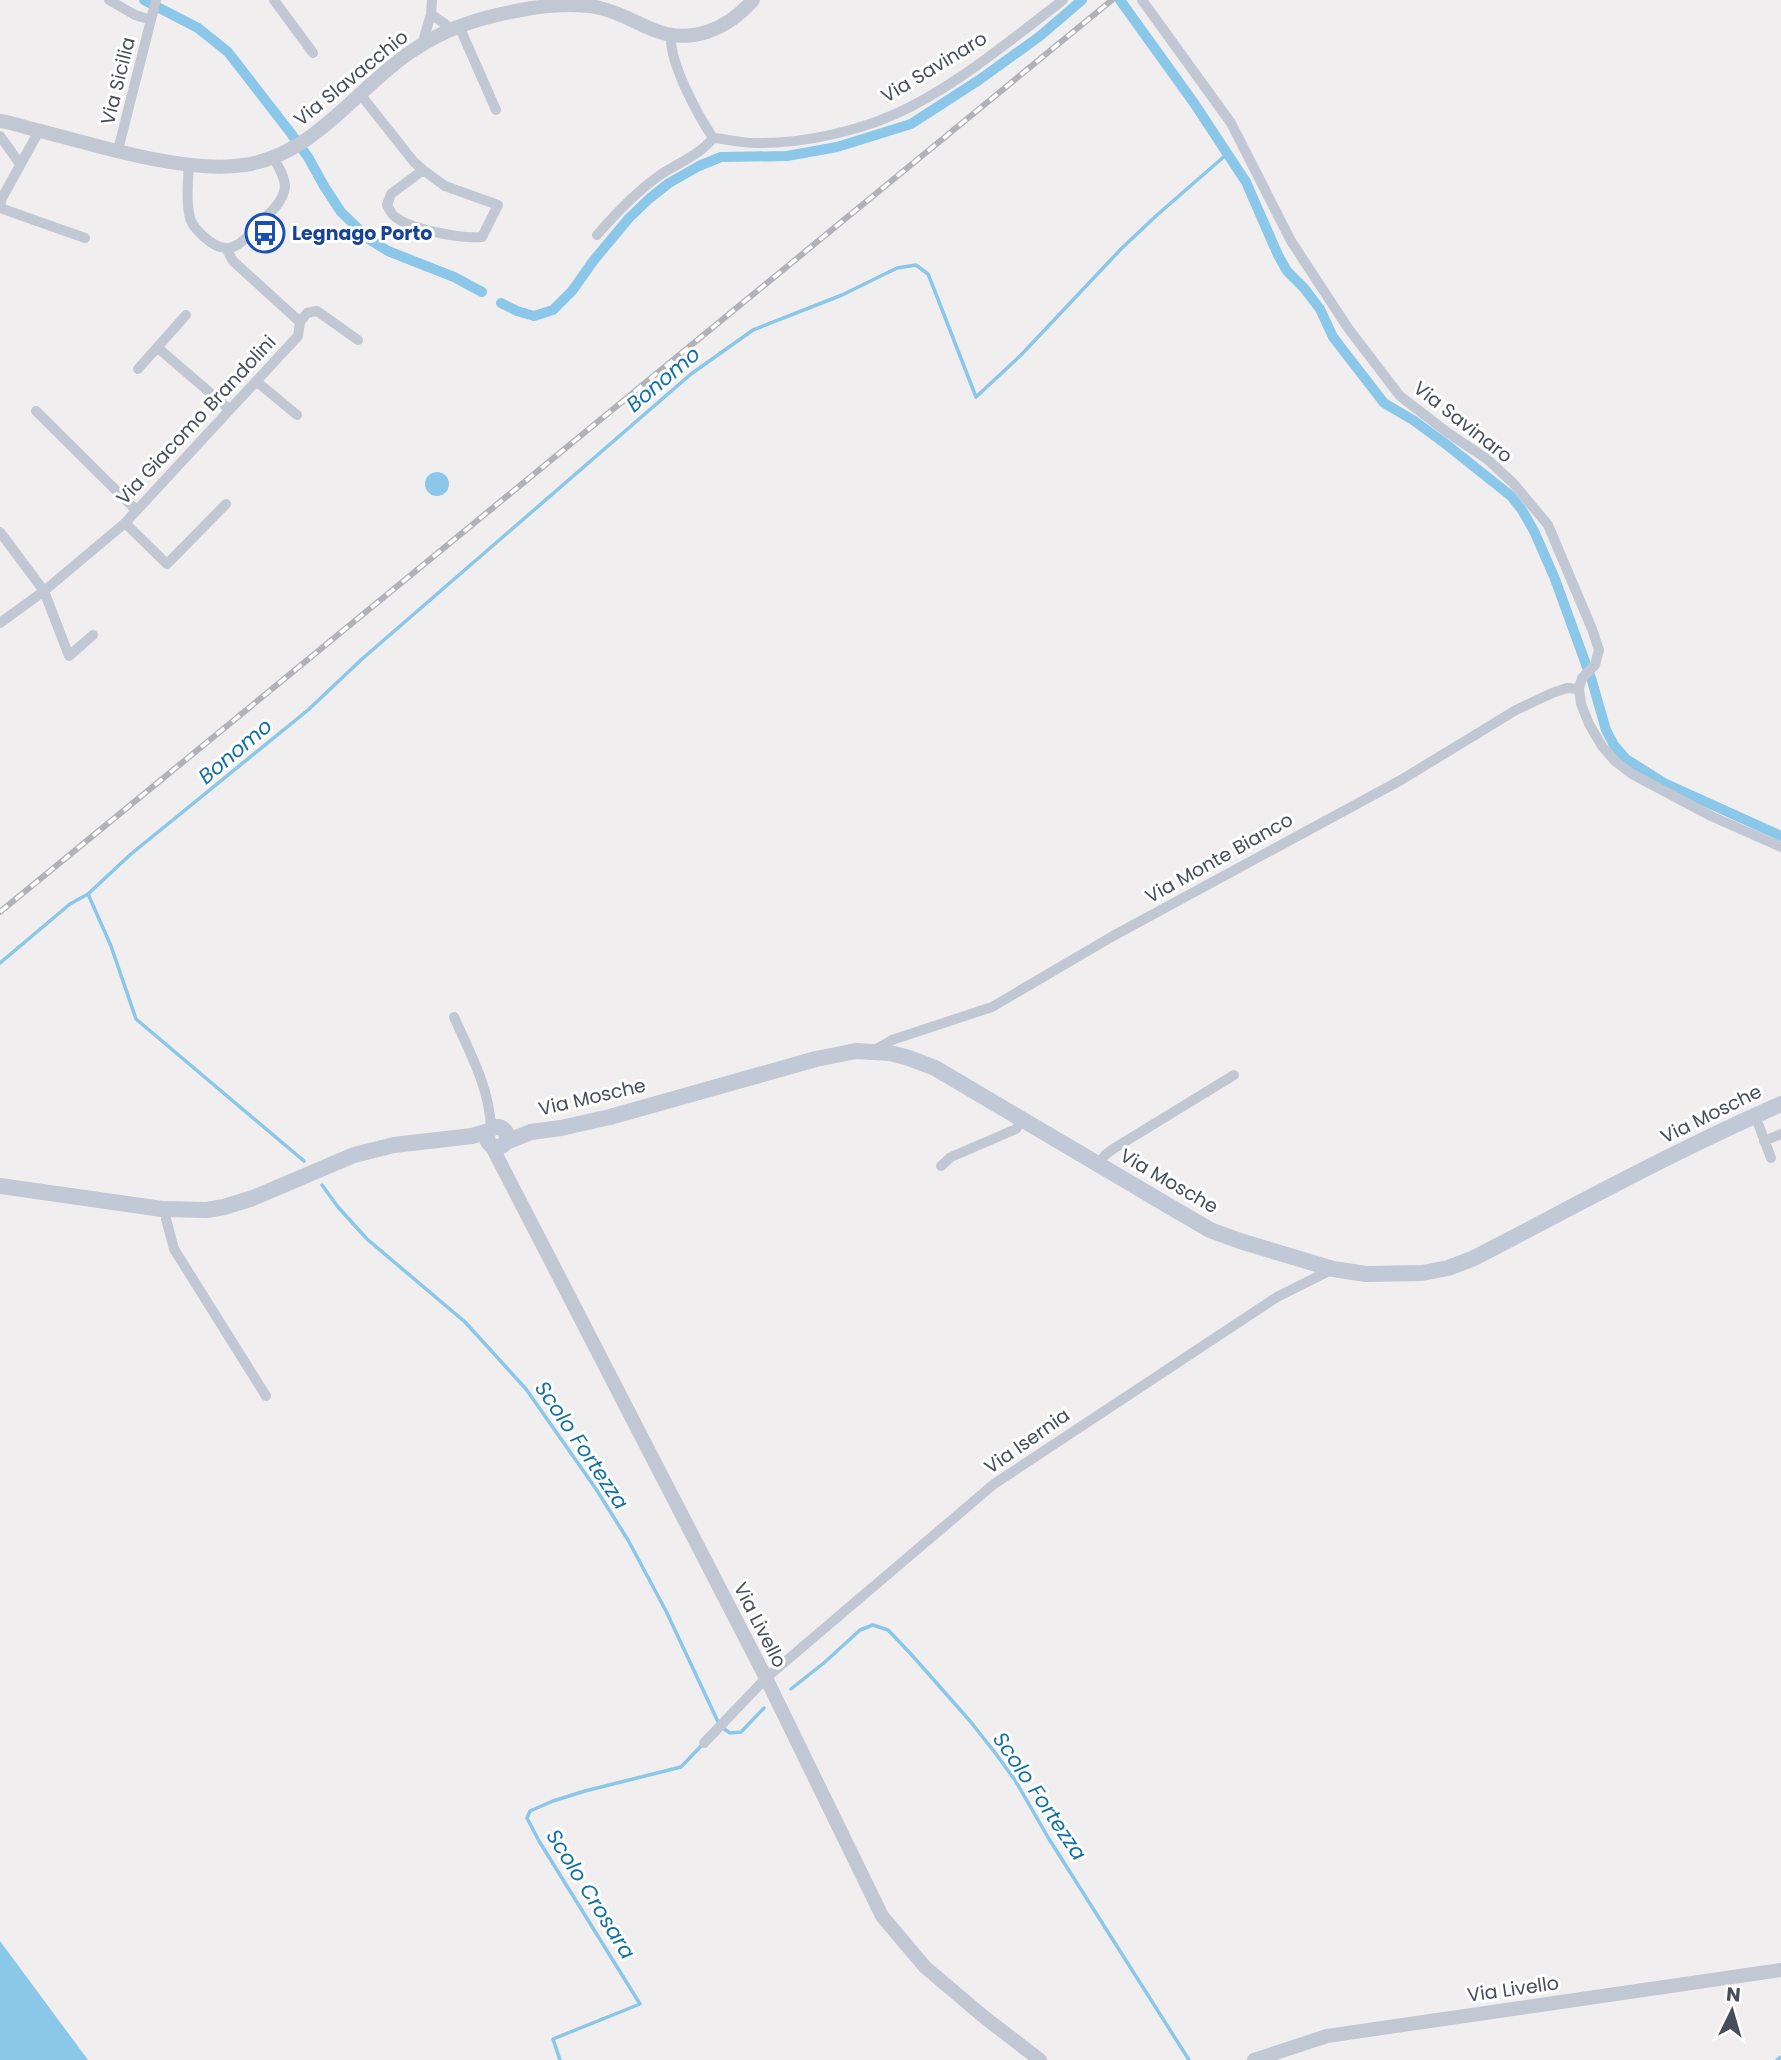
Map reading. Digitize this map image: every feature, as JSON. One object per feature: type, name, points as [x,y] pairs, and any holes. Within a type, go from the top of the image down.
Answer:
[{"type":"main road","name":"Via Mosche","points":[[496,1134],[561,1128],[610,1117],[816,1059],[856,1051],[909,1058],[935,1068],[1210,1230],[1333,1269],[1383,1275],[1422,1273],[1448,1268],[1472,1259],[1781,1104]]},
{"type":"main road","points":[[0,1186],[162,1209],[207,1210],[224,1208],[253,1198],[354,1155],[394,1145],[496,1134]]},
{"type":"street","name":"Via Sicilia","points":[[109,0],[135,15],[152,17]]},
{"type":"street","name":"Via Sicilia","points":[[118,150],[156,0]]},
{"type":"street","points":[[274,0],[313,53]]},
{"type":"street","points":[[422,45],[432,0]]},
{"type":"street","name":"Via Slavacchio","points":[[0,121],[189,164],[234,166],[260,162],[309,138],[406,55],[479,18],[547,6],[576,5],[602,8],[655,31],[690,36],[710,32],[731,22],[753,0]]},
{"type":"street","name":"Via Savinaro","points":[[713,138],[754,143],[808,139],[886,117],[911,107],[1004,46],[1063,0]]},
{"type":"street","name":"Via Savinaro","points":[[1144,1],[1231,123],[1291,241],[1348,328],[1400,396],[1487,459],[1513,483],[1548,525],[1597,642],[1598,656],[1593,667],[1584,676],[1579,689]]},
{"type":"street","points":[[431,14],[455,28],[496,110]]},
{"type":"street","points":[[597,235],[638,192],[706,147],[713,138],[698,115],[678,68],[670,45],[671,35]]},
{"type":"street","points":[[360,94],[423,170],[445,186],[498,205],[482,237],[452,236],[405,222],[393,215],[387,205],[391,194],[423,170]]},
{"type":"street","points":[[39,131],[0,207],[85,238]]},
{"type":"street","points":[[0,136],[20,164]]},
{"type":"street","points":[[189,164],[191,222],[214,246],[231,248],[245,240],[281,198],[285,183],[273,157]]},
{"type":"street","points":[[226,248],[233,261],[300,322],[307,313],[317,311],[358,340]]},
{"type":"street","points":[[138,369],[186,315]]},
{"type":"street","name":"Via Giacomo Brandolini","points":[[0,623],[44,591],[125,523],[298,335],[300,322]]},
{"type":"street","points":[[158,348],[229,410]]},
{"type":"street","points":[[256,381],[297,415]]},
{"type":"street","points":[[36,411],[136,510]]},
{"type":"street","points":[[125,523],[167,564],[226,504]]},
{"type":"street","points":[[0,532],[44,591],[69,656],[93,635]]},
{"type":"street","name":"Via Monte Bianco","points":[[871,1052],[892,1040],[992,1007],[1125,930],[1401,780],[1516,710],[1567,688],[1579,689]]},
{"type":"street","points":[[1579,689],[1581,704],[1589,724],[1615,761],[1632,774],[1711,816],[1781,847]]},
{"type":"street","points":[[454,1017],[480,1074],[496,1134]]},
{"type":"street","points":[[1098,1165],[1113,1149],[1234,1075]]},
{"type":"street","points":[[1755,1115],[1771,1158]]},
{"type":"street","points":[[942,1166],[951,1157],[1016,1129],[1022,1121]]},
{"type":"street","name":"Via Livello","points":[[496,1134],[500,1164],[765,1678],[881,1916],[925,1967],[1040,2060]]},
{"type":"street","points":[[1764,1141],[1781,1135]]},
{"type":"street","points":[[166,1219],[174,1249],[267,1396]]},
{"type":"street","name":"Via Isernia","points":[[704,1743],[765,1678],[994,1484],[1277,1297],[1333,1269]]},
{"type":"street","name":"Via Livello","points":[[1254,2060],[1327,2036],[1781,1970]]},
{"type":"water","points":[[437,472],[448,479],[449,484],[442,495],[437,496],[426,489],[425,484],[432,473]]},
{"type":"water","points":[[0,1941],[88,2060],[0,2060]]},
{"type":"waterway","points":[[144,0],[198,28],[228,52],[308,157],[341,212],[370,240],[388,251],[454,277],[482,292]]},
{"type":"waterway","points":[[501,303],[534,316],[553,310],[572,291],[629,218],[669,183],[699,166],[721,157],[787,156],[837,147],[911,124],[1040,36],[1082,0]]},
{"type":"waterway","points":[[1120,0],[1194,103],[1246,182],[1287,271],[1320,309],[1333,337],[1384,403],[1447,445],[1511,496],[1522,510],[1555,579],[1592,681],[1606,730],[1614,745],[1626,759],[1664,783],[1781,836]]},
{"type":"waterway","name":"Bonomo","points":[[88,894],[131,854],[308,710],[362,659],[691,374],[753,330],[842,295],[897,268],[916,265],[928,274],[976,397],[1021,355],[1121,249],[1227,154]]},
{"type":"waterway","name":"Scolo Fortezza","points":[[0,963],[70,904],[88,894],[111,946],[136,1019],[304,1161]]},
{"type":"waterway","name":"Scolo Fortezza","points":[[322,1185],[367,1239],[465,1322],[526,1389],[628,1540],[666,1611],[720,1726],[730,1733],[741,1732],[764,1708]]},
{"type":"waterway","name":"Scolo Fortezza","points":[[791,1689],[860,1630],[873,1625],[888,1630],[970,1721],[1015,1780],[1049,1839],[1189,2060]]},
{"type":"waterway","name":"Scolo Crosara","points":[[560,2060],[553,2039],[640,2004],[539,1841],[527,1818],[530,1811],[585,1791],[681,1767],[702,1745]]},
{"type":"waterway","name":"Scolo Fortezza","points":[[1777,2060],[1781,2057]]},
{"type":"railway","points":[[0,912],[1112,0]]},
{"type":"place","name":"Legnago Porto","points":[[265,233]]}]
